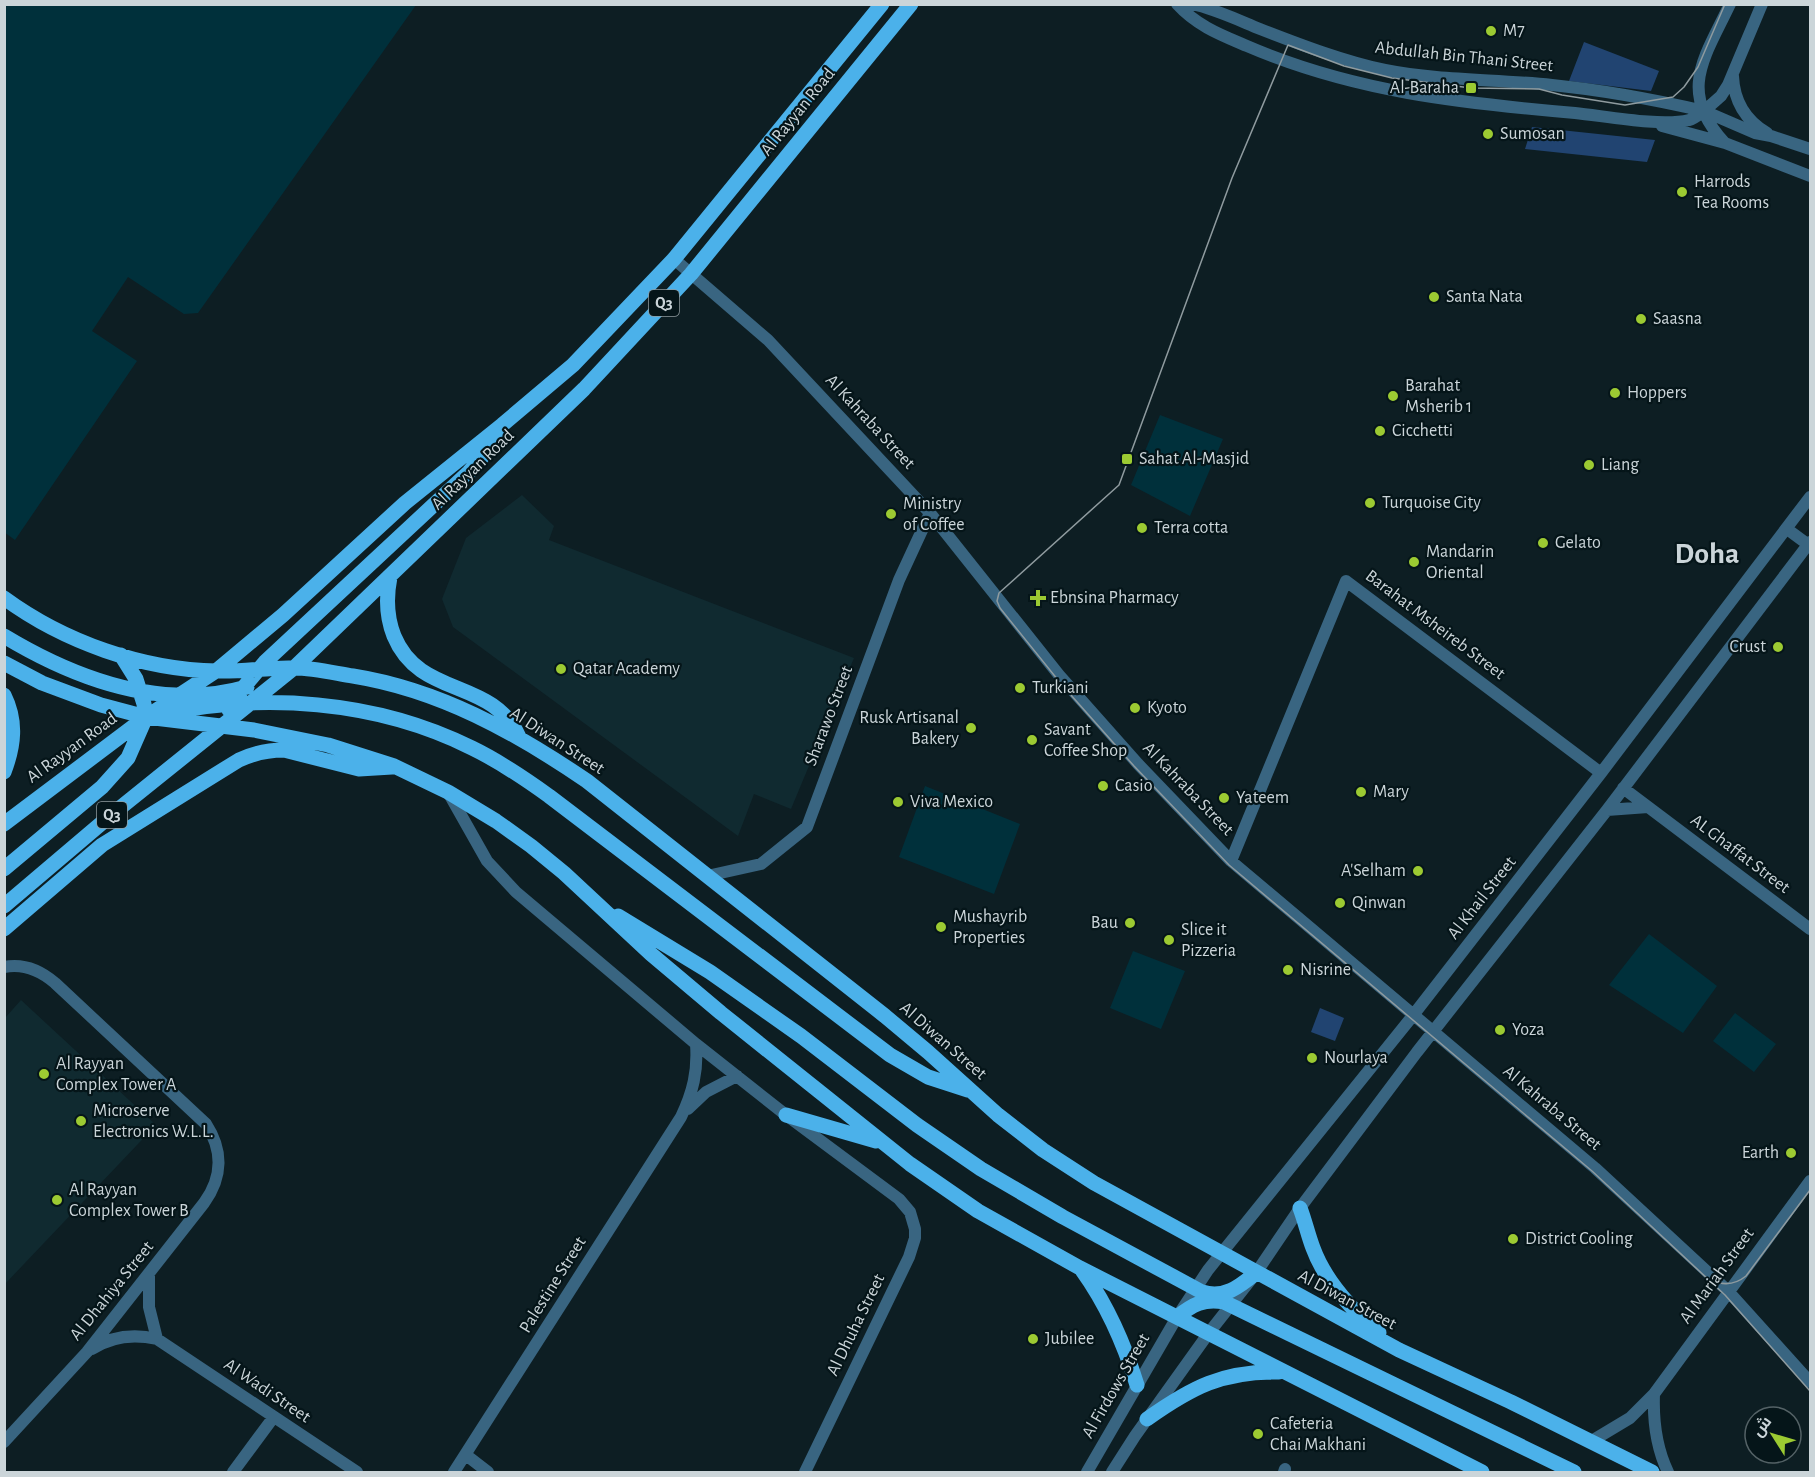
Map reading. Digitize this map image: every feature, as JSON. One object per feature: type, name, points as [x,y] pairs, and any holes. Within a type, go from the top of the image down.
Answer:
[{"type":"main road","name":"Al Rayyan Road","points":[[4,824],[146,717],[216,671],[283,615],[405,503],[502,426],[573,364],[674,260],[882,4]]},
{"type":"main road","name":"Al Rayyan Road","points":[[4,906],[101,824],[294,668],[584,389],[691,273],[911,4]]},
{"type":"main road","points":[[222,726],[232,705],[258,670],[469,472],[488,450],[502,426]]},
{"type":"main road","points":[[390,577],[388,614],[395,638],[409,661],[428,676],[490,702],[507,717],[519,737]]},
{"type":"main road","name":"Al Diwan Street","points":[[4,598],[67,634],[121,655],[179,668],[216,671],[294,668],[355,676],[421,692],[464,709],[519,737],[587,781],[907,1033],[970,1091],[1043,1150],[1094,1183],[1399,1350],[1511,1402],[1652,1473]]},
{"type":"main road","points":[[4,636],[34,653],[90,677],[141,691],[177,696],[212,694],[243,688],[294,668]]},
{"type":"main road","points":[[4,869],[117,772],[132,750],[146,717],[141,691],[121,655]]},
{"type":"main road","points":[[4,663],[68,694],[101,705],[146,717],[291,736],[360,754],[394,766],[448,792],[496,821],[531,846],[651,954],[721,1013],[883,1143],[978,1211],[1080,1268],[1482,1473]]},
{"type":"main road","points":[[4,695],[12,716],[14,730],[13,745],[4,772]]},
{"type":"main road","points":[[146,717],[189,709],[251,703],[300,704],[374,714],[439,734],[498,762],[549,796],[890,1055],[928,1077],[970,1091]]},
{"type":"main road","points":[[4,928],[102,846],[250,755],[284,750],[359,769],[394,766]]},
{"type":"main road","points":[[595,902],[710,972],[801,1036],[916,1125],[992,1176],[1063,1217],[1195,1289],[1211,1294],[1223,1294],[1241,1285],[1256,1273]]},
{"type":"main road","points":[[786,1115],[883,1143]]},
{"type":"main road","points":[[1300,1208],[1313,1249],[1332,1282],[1360,1315],[1399,1350]]},
{"type":"main road","points":[[1080,1268],[1113,1319],[1124,1343],[1137,1385]]},
{"type":"main road","points":[[1177,1317],[1193,1305],[1218,1300],[1574,1473]]},
{"type":"main road","points":[[1147,1419],[1193,1389],[1220,1378],[1245,1373],[1285,1372]]},
{"type":"street","points":[[1177,4],[1189,17],[1213,32],[1281,61],[1331,77],[1413,95],[1466,103],[1673,122],[1691,120],[1721,96],[1762,4]]},
{"type":"street","name":"Abdullah Bin Thani Street","points":[[1192,4],[1290,40],[1387,70],[1487,81],[1554,85],[1658,101],[1704,111],[1755,134],[1772,136],[1810,149]]},
{"type":"street","points":[[1725,143],[1714,131],[1697,91],[1699,75],[1730,4]]},
{"type":"street","points":[[1733,72],[1735,92],[1742,110],[1750,120],[1772,136]]},
{"type":"street","points":[[1638,119],[1725,143],[1810,176]]},
{"type":"street","name":"Al Kahraba Street","points":[[674,260],[768,340],[930,513],[1059,675],[1138,764],[1232,861],[1595,1168],[1728,1291],[1810,1382]]},
{"type":"street","name":"Al Khail Street","points":[[1177,1317],[1221,1254],[1413,1015],[1601,773],[1810,497]]},
{"type":"street","name":"Sharawo Street","points":[[707,876],[761,864],[807,827],[899,580],[930,513]]},
{"type":"street","points":[[1112,1473],[1147,1419],[1208,1334],[1256,1273],[1300,1208],[1810,544],[1787,529]]},
{"type":"street","name":"Barahat Msheireb Street","points":[[1232,861],[1346,581],[1601,773]]},
{"type":"street","name":"AL Ghaffat Street","points":[[1623,788],[1810,929]]},
{"type":"street","points":[[448,792],[487,861],[507,884],[696,1044],[786,1115]]},
{"type":"street","points":[[1607,810],[1648,807]]},
{"type":"street","name":"Al Dhahiya Street","points":[[4,967],[28,967],[46,976],[199,1117],[212,1134],[219,1158],[212,1193],[87,1352],[4,1442]]},
{"type":"street","name":"Palestine Street","points":[[454,1473],[681,1117],[690,1100],[695,1082],[696,1044]]},
{"type":"street","name":"Palestine Street","points":[[681,1117],[706,1092],[736,1076]]},
{"type":"street","name":"Al Dhuha Street","points":[[786,1115],[893,1193],[905,1205],[913,1220],[915,1238],[804,1473]]},
{"type":"street","name":"Al Mariah Street","points":[[1590,1442],[1630,1418],[1654,1394],[1810,1181]]},
{"type":"street","points":[[87,1352],[123,1337],[145,1336],[157,1339],[149,1307],[149,1274]]},
{"type":"street","name":"Al Firdows Street","points":[[1087,1473],[1177,1317]]},
{"type":"street","name":"Al Wadi Street","points":[[157,1339],[357,1473]]},
{"type":"street","points":[[1654,1394],[1655,1430],[1668,1473]]},
{"type":"street","points":[[233,1473],[273,1418]]},
{"type":"street","points":[[466,1455],[488,1473]]},
{"type":"shaded area","points":[[5,4],[416,5],[198,313],[184,314],[128,277],[92,331],[137,361],[15,540],[4,532]]},
{"type":"shaded area","points":[[1160,415],[1223,439],[1190,516],[1131,485]]},
{"type":"shaded area","name":"Qatar Academy","points":[[522,495],[554,526],[549,540],[854,658],[791,809],[754,794],[738,836],[453,627],[442,599],[466,538]]},
{"type":"shaded area","points":[[925,786],[1020,824],[994,894],[899,857]]},
{"type":"shaded area","points":[[1649,934],[1717,986],[1683,1033],[1609,985]]},
{"type":"shaded area","points":[[1133,951],[1185,971],[1161,1029],[1110,1008]]},
{"type":"shaded area","points":[[21,1000],[156,1125],[5,1284],[5,1018]]},
{"type":"shaded area","points":[[1735,1013],[1776,1044],[1754,1072],[1713,1041]]},
{"type":"water","points":[[1584,42],[1659,71],[1651,91],[1569,81]]},
{"type":"water","points":[[1532,127],[1655,140],[1647,162],[1525,149]]},
{"type":"water","points":[[1320,1008],[1344,1018],[1335,1041],[1311,1032]]},
{"type":"tram line","points":[[1725,4],[1698,67],[1684,87],[1673,97],[1625,105],[1539,89],[1471,88],[1392,78],[1344,66],[1288,45],[1232,178],[1119,485],[999,593],[997,601],[1000,608],[1062,685],[1134,766],[1229,865],[1592,1171],[1725,1295],[1810,1391]]},
{"type":"tram line","points":[[1711,1280],[1729,1284],[1746,1276],[1810,1190]]},
{"type":"place","name":"M7","points":[[1491,31]]},
{"type":"place","name":"Al-Baraha","points":[[1471,88]]},
{"type":"place","name":"Sumosan","points":[[1488,134]]},
{"type":"place","name":"Harrods Tea Rooms","points":[[1682,192]]},
{"type":"place","name":"Santa Nata","points":[[1434,297]]},
{"type":"place","name":"Saasna","points":[[1641,319]]},
{"type":"place","name":"Hoppers","points":[[1615,393]]},
{"type":"place","name":"Barahat Msherib 1","points":[[1393,396]]},
{"type":"place","name":"Cicchetti","points":[[1380,431]]},
{"type":"place","name":"Sahat Al-Masjid","points":[[1127,459]]},
{"type":"place","name":"Liang","points":[[1589,465]]},
{"type":"place","name":"Turquoise City","points":[[1370,503]]},
{"type":"place","name":"Ministry of Coffee","points":[[891,514]]},
{"type":"place","name":"Terra cotta","points":[[1142,528]]},
{"type":"place","name":"Gelato","points":[[1543,543]]},
{"type":"place","name":"Mandarin Oriental","points":[[1414,562]]},
{"type":"place","name":"Ebnsina Pharmacy","points":[[1038,598]]},
{"type":"place","name":"Crust","points":[[1778,647]]},
{"type":"place","name":"Qatar Academy","points":[[561,669]]},
{"type":"place","name":"Turkiani","points":[[1020,688]]},
{"type":"place","name":"Kyoto","points":[[1135,708]]},
{"type":"place","name":"Rusk Artisanal Bakery","points":[[971,728]]},
{"type":"place","name":"Savant Coffee Shop","points":[[1032,740]]},
{"type":"place","name":"Casio","points":[[1103,786]]},
{"type":"place","name":"Mary","points":[[1361,792]]},
{"type":"place","name":"Yateem","points":[[1224,798]]},
{"type":"place","name":"Viva Mexico","points":[[898,802]]},
{"type":"place","name":"A'Selham","points":[[1418,871]]},
{"type":"place","name":"Qinwan","points":[[1340,903]]},
{"type":"place","name":"Bau","points":[[1130,923]]},
{"type":"place","name":"Mushayrib Properties","points":[[941,927]]},
{"type":"place","name":"Slice it Pizzeria","points":[[1169,940]]},
{"type":"place","name":"Nisrine","points":[[1288,970]]},
{"type":"place","name":"Yoza","points":[[1500,1030]]},
{"type":"place","name":"Nourlaya","points":[[1312,1058]]},
{"type":"place","name":"Al Rayyan Complex Tower A","points":[[44,1074]]},
{"type":"place","name":"Microserve Electronics W.L.L.","points":[[81,1121]]},
{"type":"place","name":"Earth","points":[[1791,1153]]},
{"type":"place","name":"Al Rayyan Complex Tower B","points":[[57,1200]]},
{"type":"place","name":"District Cooling","points":[[1513,1239]]},
{"type":"place","name":"Jubilee","points":[[1033,1339]]},
{"type":"place","name":"Cafeteria Chai Makhani","points":[[1258,1434]]},
{"type":"district","name":"Doha","points":[[1707,554]]}]
